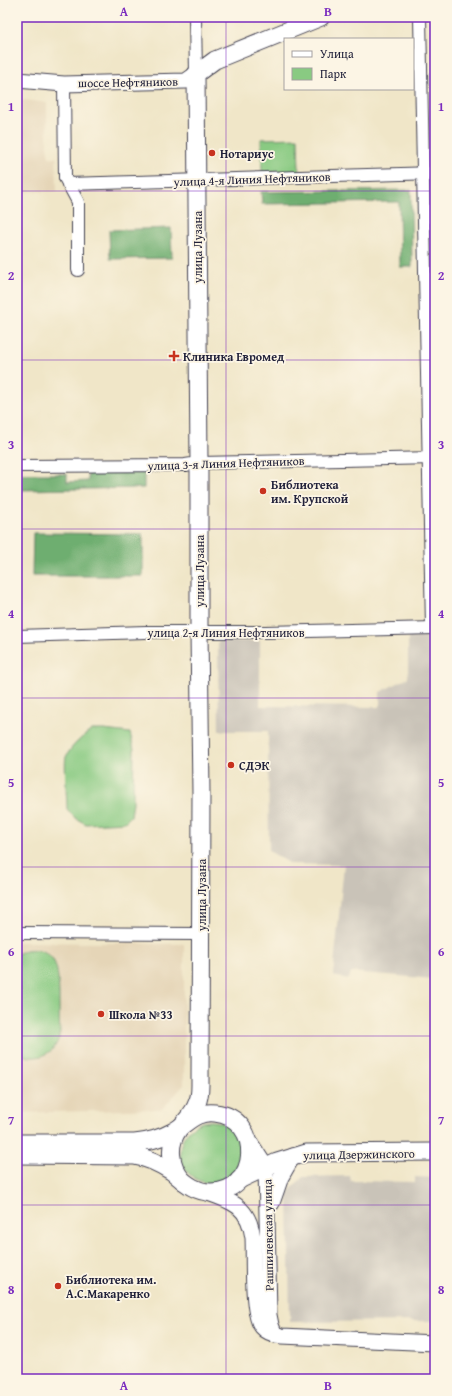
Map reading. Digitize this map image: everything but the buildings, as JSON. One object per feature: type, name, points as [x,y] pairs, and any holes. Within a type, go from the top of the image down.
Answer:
[{"type":"main road","name":"шоссе Нефтяников","points":[[196,74],[215,60],[321,17]]},
{"type":"main road","name":"улица Лузана","points":[[184,1124],[198,1103],[200,1085],[201,793],[196,74]]},
{"type":"main road","name":"улица Дзержинского","points":[[17,1143],[152,1141],[173,1132],[192,1118],[199,1115],[206,1113],[218,1113],[236,1121],[244,1130],[248,1139],[250,1152],[249,1163],[244,1174],[239,1180]]},
{"type":"main road","name":"улица Дзержинского","points":[[183,1181],[175,1168],[171,1153],[174,1138],[184,1124]]},
{"type":"main road","name":"улица Дзержинского","points":[[204,1192],[223,1190],[239,1180],[293,1156],[312,1153],[435,1152]]},
{"type":"main road","points":[[17,1155],[135,1156],[146,1158],[171,1172],[193,1188],[204,1192]]},
{"type":"street","name":"улица Лузана","points":[[195,17],[196,74]]},
{"type":"street","points":[[420,17],[422,173],[431,458],[433,628]]},
{"type":"street","name":"шоссе Нефтяников","points":[[17,80],[64,84],[186,81],[196,74]]},
{"type":"street","points":[[64,84],[65,178],[78,202],[78,270]]},
{"type":"street","name":"улица 4-я Линия Нефтяников","points":[[68,184],[435,173]]},
{"type":"street","name":"улица 3-я Линия Нефтяников","points":[[17,466],[146,466],[431,458]]},
{"type":"street","name":"улица 2-я Линия Нефтяников","points":[[17,636],[433,628]]},
{"type":"street","points":[[17,933],[201,934]]},
{"type":"street","name":"Рашпилевская улица","points":[[248,1139],[266,1167],[269,1315],[275,1335]]},
{"type":"street","points":[[268,1218],[273,1197],[281,1177],[293,1156]]},
{"type":"street","name":"Рашпилевская улица","points":[[204,1192],[237,1205],[244,1211],[248,1218],[252,1227],[253,1238],[257,1318],[262,1327],[275,1335]]},
{"type":"street","points":[[275,1335],[435,1343]]},
{"type":"shaded area","points":[[17,99],[47,103],[47,147],[49,157],[56,157],[57,191],[17,192]]},
{"type":"shaded area","points":[[408,634],[435,634],[435,979],[351,972],[349,979],[333,976],[344,865],[291,864],[269,851],[268,731],[219,731],[218,641],[260,641],[260,706],[380,707],[380,692],[408,678]]},
{"type":"shaded area","name":"Школа №33","points":[[17,942],[184,944],[184,1085],[162,1109],[17,1113]]},
{"type":"shaded area","points":[[350,1176],[351,1181],[415,1182],[415,1177],[435,1178],[435,1321],[290,1322],[288,1192],[303,1177]]},
{"type":"green space","points":[[298,138],[299,172],[262,173],[261,139]]},
{"type":"green space","points":[[411,190],[412,267],[400,267],[399,202],[262,204],[261,192]]},
{"type":"green space","points":[[171,228],[172,258],[110,259],[109,230]]},
{"type":"green space","points":[[88,472],[144,472],[144,488],[17,490],[17,474],[67,474],[67,482],[88,481]]},
{"type":"green space","points":[[33,533],[143,534],[143,576],[32,576]]},
{"type":"green space","points":[[92,730],[130,733],[134,749],[133,803],[131,816],[125,822],[86,824],[75,818],[67,809],[65,760],[77,742]]},
{"type":"green space","points":[[26,950],[45,952],[50,956],[57,969],[58,977],[60,1032],[58,1040],[50,1051],[38,1057],[31,1057],[17,1052],[17,954]]},
{"type":"green space","points":[[211,1121],[223,1124],[233,1130],[239,1140],[242,1152],[239,1164],[233,1174],[223,1180],[211,1183],[199,1180],[189,1174],[183,1164],[180,1152],[183,1140],[189,1130],[199,1124]]},
{"type":"place","name":"Нотариус","points":[[212,153]]},
{"type":"place","name":"Клиника Евромед","points":[[174,356]]},
{"type":"place","name":"Библиотека им. Крупской","points":[[263,491]]},
{"type":"place","name":"СДЭК","points":[[231,765]]},
{"type":"place","name":"Школа №33","points":[[101,1014]]},
{"type":"place","name":"Библиотека им. А.С.Макаренко","points":[[58,1286]]}]
